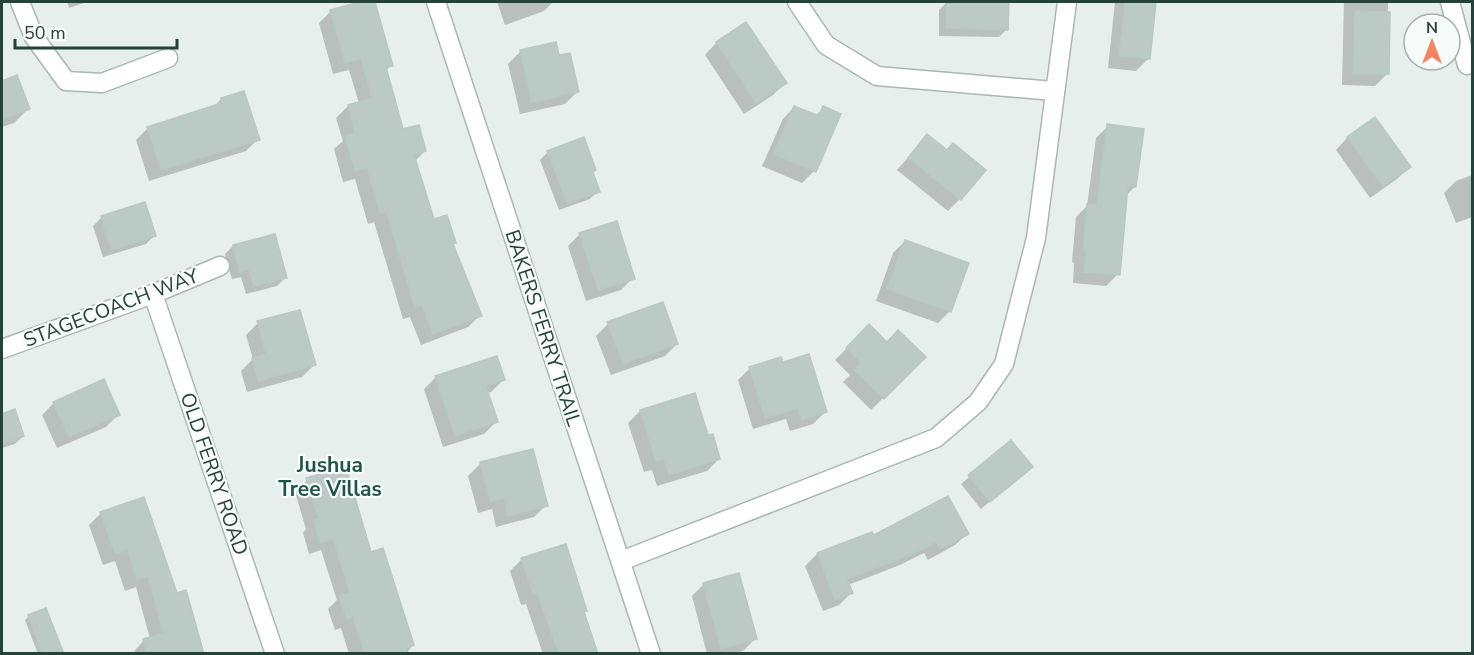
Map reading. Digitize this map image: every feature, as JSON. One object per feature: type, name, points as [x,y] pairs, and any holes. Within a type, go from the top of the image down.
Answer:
[{"type":"street","points":[[20,2],[34,37],[66,81],[102,83],[168,58]]},
{"type":"street","name":"BAKERS FERRY TRAIL","points":[[436,2],[651,654]]},
{"type":"street","points":[[797,2],[826,45],[877,76],[1054,91]]},
{"type":"street","points":[[621,561],[936,438],[978,402],[1004,364],[1036,238],[1067,2]]},
{"type":"street","points":[[1450,2],[1467,65]]},
{"type":"street","name":"STAGECOACH WAY","points":[[2,349],[153,294],[220,266]]},
{"type":"street","name":"OLD FERRY ROAD","points":[[153,294],[275,654]]},
{"type":"building","points":[[359,2],[375,2],[393,66],[386,67],[403,129],[419,125],[426,151],[414,155],[434,219],[447,215],[456,243],[453,244],[482,316],[433,334],[422,306],[415,308],[386,211],[380,213],[367,168],[355,171],[345,136],[355,133],[348,105],[372,98],[361,59],[345,63],[330,10]]},
{"type":"building","points":[[947,2],[1009,2],[1008,30],[946,28]]},
{"type":"building","points":[[1125,2],[1156,2],[1150,59],[1119,56]]},
{"type":"building","points":[[1355,11],[1390,12],[1389,74],[1353,74]]},
{"type":"building","points":[[746,22],[787,83],[756,103],[716,42]]},
{"type":"building","points":[[556,42],[559,55],[570,53],[579,92],[531,103],[520,50]]},
{"type":"building","points":[[17,75],[30,109],[2,119],[2,81]]},
{"type":"building","points":[[244,91],[260,140],[161,170],[147,127],[222,103],[221,98]]},
{"type":"building","points":[[794,106],[819,116],[823,106],[841,114],[816,172],[773,154]]},
{"type":"building","points":[[1375,117],[1411,167],[1383,187],[1347,137]]},
{"type":"building","points":[[1107,124],[1144,129],[1136,187],[1128,186],[1120,275],[1084,272],[1086,251],[1083,251],[1087,204],[1097,205]]},
{"type":"building","points":[[927,134],[947,150],[953,143],[986,170],[961,200],[908,158]]},
{"type":"building","points":[[584,137],[596,170],[593,172],[600,192],[567,203],[547,151]]},
{"type":"building","points":[[145,202],[156,236],[111,250],[101,216]]},
{"type":"building","points":[[617,221],[635,279],[598,290],[579,233]]},
{"type":"building","points":[[275,234],[287,278],[254,286],[249,270],[240,272],[233,245]]},
{"type":"building","points":[[905,240],[969,263],[951,312],[887,289]]},
{"type":"building","points":[[663,302],[678,344],[623,364],[607,322]]},
{"type":"building","points":[[300,310],[316,365],[258,381],[252,358],[266,354],[257,321]]},
{"type":"building","points":[[869,324],[887,342],[898,330],[926,357],[884,399],[854,370],[861,362],[846,348]]},
{"type":"building","points":[[809,354],[827,412],[802,420],[798,408],[765,418],[749,367],[781,357],[783,362]]},
{"type":"building","points":[[497,356],[505,380],[486,386],[498,422],[455,436],[435,376]]},
{"type":"building","points":[[104,379],[120,415],[69,437],[53,402]]},
{"type":"building","points":[[695,393],[708,435],[713,434],[720,459],[669,475],[664,459],[656,461],[640,410]]},
{"type":"building","points":[[15,409],[24,436],[2,444],[2,414]]},
{"type":"building","points":[[1011,440],[1033,467],[990,502],[968,475]]},
{"type":"building","points":[[533,449],[548,506],[508,516],[504,498],[490,502],[480,462]]},
{"type":"building","points":[[346,467],[371,552],[383,548],[414,645],[406,648],[407,654],[365,654],[353,617],[347,619],[339,596],[350,592],[333,539],[320,543],[314,520],[318,518],[306,478]]},
{"type":"building","points":[[948,496],[969,534],[940,549],[936,542],[913,554],[847,579],[853,593],[835,600],[817,553],[872,532],[874,535]]},
{"type":"building","points":[[144,497],[177,593],[186,590],[204,654],[147,654],[143,639],[163,633],[148,576],[137,580],[127,550],[115,554],[100,512]]},
{"type":"building","points":[[566,544],[598,654],[559,654],[537,593],[533,594],[521,558]]},
{"type":"building","points":[[739,573],[757,639],[721,649],[703,583]]},
{"type":"building","points":[[46,608],[64,654],[42,654],[28,615]]},
{"type":"district","name":"Jushua Tree Villas","points":[[330,477]]}]
